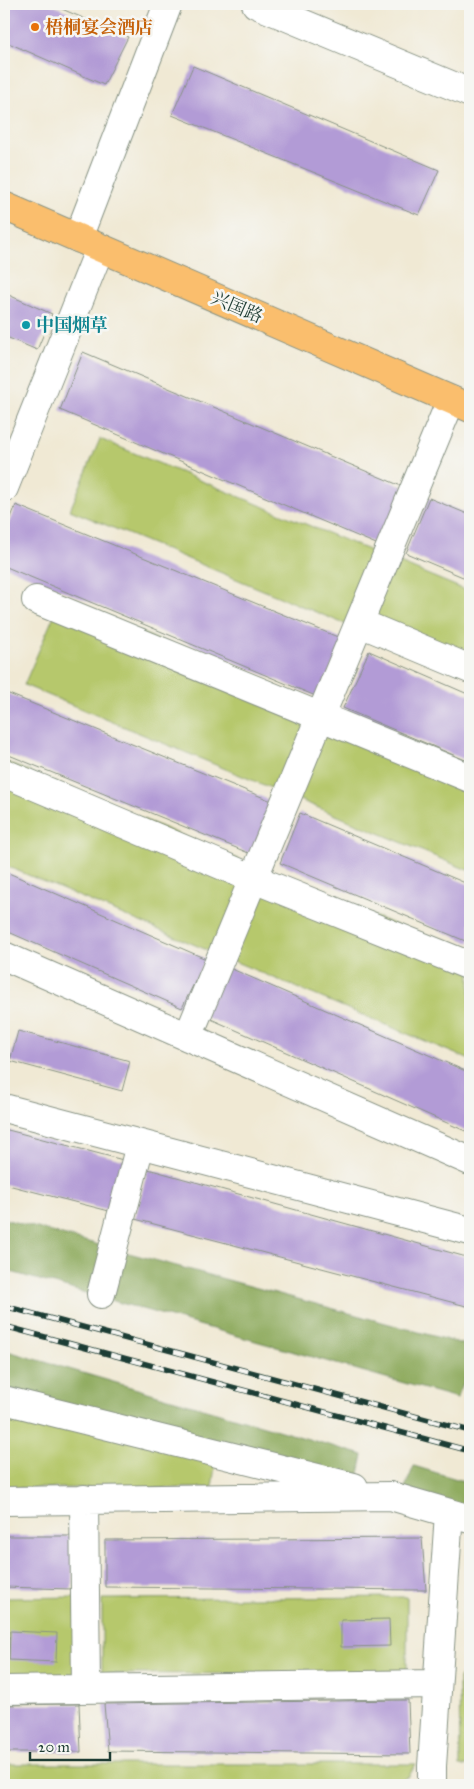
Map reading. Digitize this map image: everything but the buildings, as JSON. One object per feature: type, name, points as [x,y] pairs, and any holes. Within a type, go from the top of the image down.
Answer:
[{"type":"main road","name":"兴国路","points":[[4,206],[461,404]]},
{"type":"street","points":[[4,488],[89,243],[168,4]]},
{"type":"street","points":[[256,4],[470,93]]},
{"type":"street","points":[[188,1037],[360,623],[461,404]]},
{"type":"street","points":[[36,600],[470,778]]},
{"type":"street","points":[[360,623],[470,669]]},
{"type":"street","points":[[4,773],[254,879],[470,966]]},
{"type":"street","points":[[4,956],[470,1161]]},
{"type":"street","points":[[4,1108],[470,1232]]},
{"type":"street","points":[[101,1294],[140,1145]]},
{"type":"street","points":[[4,1400],[391,1496],[460,1516],[437,1684],[432,1785]]},
{"type":"street","points":[[4,1501],[391,1496]]},
{"type":"street","points":[[84,1499],[86,1689]]},
{"type":"street","points":[[4,1690],[437,1684]]},
{"type":"green space","points":[[100,439],[470,592],[470,676],[70,510]]},
{"type":"green space","points":[[61,599],[470,769],[470,871],[24,685]]},
{"type":"green space","points":[[4,761],[470,956],[470,1060],[4,865]]},
{"type":"green space","points":[[4,1219],[470,1346],[470,1367],[457,1398],[4,1270]]},
{"type":"green space","points":[[4,1350],[363,1455],[357,1483],[4,1387]]},
{"type":"green space","points":[[4,1408],[216,1458],[212,1488],[4,1488]]},
{"type":"green space","points":[[414,1466],[470,1483],[470,1515],[402,1495]]},
{"type":"green space","points":[[76,1597],[77,1686],[4,1686],[4,1598]]},
{"type":"green space","points":[[407,1597],[407,1673],[102,1674],[102,1599]]},
{"type":"green space","points":[[459,1677],[470,1677],[470,1766],[460,1766]]},
{"type":"green space","points":[[4,1764],[416,1764],[409,1776],[392,1785],[4,1785]]},
{"type":"railway","points":[[4,1306],[470,1431]]},
{"type":"railway","points":[[4,1326],[470,1451]]},
{"type":"place","name":"梧桐宴会酒店","points":[[35,27]]},
{"type":"place","name":"中国烟草","points":[[26,325]]}]
